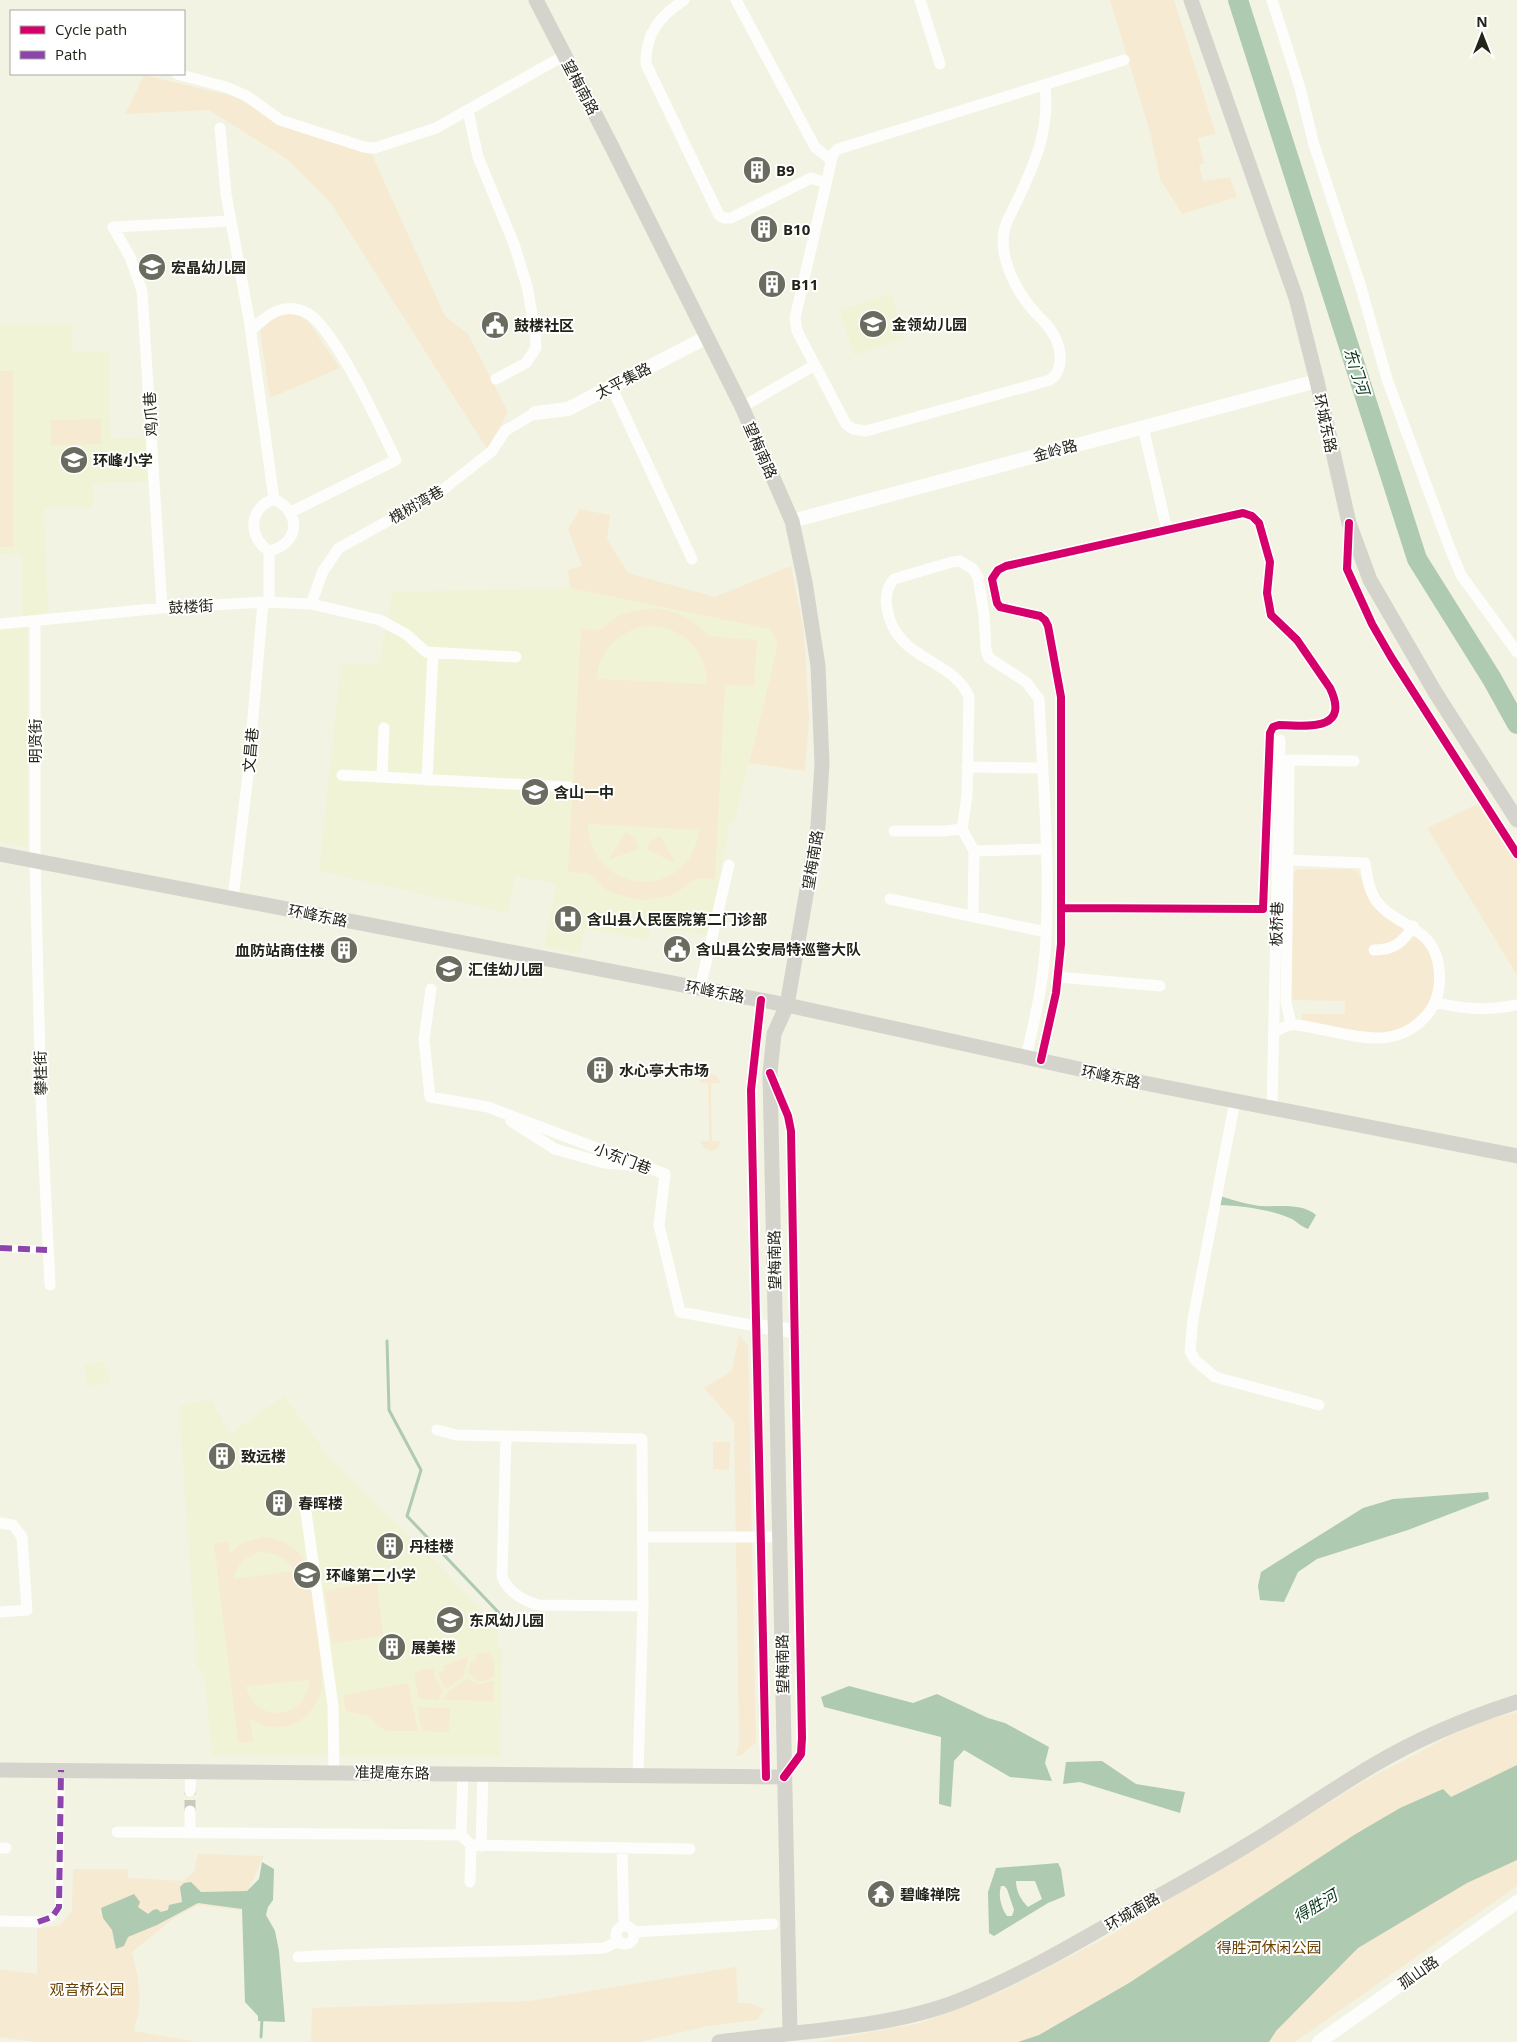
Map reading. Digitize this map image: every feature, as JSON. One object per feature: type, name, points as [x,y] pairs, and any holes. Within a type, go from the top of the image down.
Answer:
[{"type":"main road","name":"望梅南路","points":[[536,0],[742,407],[792,521],[805,582],[818,666],[822,764],[818,826],[788,1006],[774,1034],[770,1073],[790,2032]]},
{"type":"main road","name":"环城东路","points":[[1191,0],[1296,298],[1349,523],[1370,580],[1435,692],[1517,820]]},
{"type":"main road","name":"环峰东路","points":[[0,854],[761,1000],[1272,1109],[1517,1156]]},
{"type":"main road","name":"望梅南路","points":[[783,1678],[784,1777]]},
{"type":"main road","name":"环城南路","points":[[719,2042],[790,2032],[829,2030],[927,2011],[957,2001],[1001,1982],[1088,1936],[1240,1850],[1374,1765],[1472,1717],[1517,1702]]},
{"type":"main road","name":"准提庵东路","points":[[0,1770],[638,1774],[784,1777]]},
{"type":"street","points":[[684,0],[659,21],[646,48],[646,64],[719,215],[724,218],[731,218],[811,178],[826,183]]},
{"type":"street","points":[[736,0],[815,147],[831,160]]},
{"type":"street","points":[[920,0],[940,64]]},
{"type":"street","points":[[1272,0],[1300,88],[1314,145],[1360,284],[1387,378],[1449,546],[1461,574],[1517,652]]},
{"type":"street","points":[[181,75],[226,87],[247,96],[280,120],[364,147],[375,148],[436,128],[565,56]]},
{"type":"street","points":[[1045,85],[1046,119],[1043,141],[1002,233],[1008,266],[1018,289],[1031,308],[1051,330],[1060,354],[1061,365],[1058,374],[1050,380],[866,431],[854,429],[846,424],[796,331],[795,318],[833,154],[838,149],[1124,60]]},
{"type":"street","points":[[468,111],[478,157],[514,244],[527,286],[535,331],[536,348],[526,363],[496,379]]},
{"type":"street","points":[[220,128],[222,161],[251,331],[274,499]]},
{"type":"street","name":"鸡爪巷","points":[[162,608],[142,291],[130,257],[113,227],[231,221]]},
{"type":"street","points":[[251,331],[264,317],[274,311],[285,308],[296,309],[314,318],[339,352],[396,460],[291,512]]},
{"type":"street","name":"太平集路","points":[[535,413],[568,409],[707,337]]},
{"type":"street","points":[[742,407],[815,365]]},
{"type":"street","name":"金岭路","points":[[792,521],[1317,381]]},
{"type":"street","points":[[611,386],[692,559]]},
{"type":"street","name":"槐树湾巷","points":[[311,604],[323,571],[339,548],[440,492],[492,451],[505,431],[535,413]]},
{"type":"street","points":[[1143,427],[1167,530]]},
{"type":"street","points":[[274,499],[284,504],[291,512],[294,521],[293,531],[288,542],[280,548],[269,551],[260,544],[255,533],[254,520],[264,503],[274,499]]},
{"type":"street","points":[[1033,1059],[1058,977],[1062,908],[1061,697],[1048,626],[1040,616],[1000,607],[997,603],[992,579],[998,570],[1006,566],[1243,513],[1252,516],[1259,523],[1270,562],[1266,593],[1271,615],[1297,640],[1330,688],[1334,696],[1335,712],[1330,721],[1322,724],[1279,725],[1272,727],[1270,733],[1263,909],[1062,908]]},
{"type":"street","points":[[1349,523],[1347,569],[1372,624],[1391,657],[1517,854]]},
{"type":"street","name":"文昌巷","points":[[233,898],[266,602],[269,551]]},
{"type":"street","points":[[973,916],[974,851],[962,829],[967,796],[969,698],[965,688],[903,643],[894,628],[887,604],[889,585],[894,579],[952,562],[966,563],[978,577],[986,650],[989,658],[1026,682],[1039,699],[1046,849],[1046,932],[1033,1059]]},
{"type":"street","name":"鼓楼街","points":[[0,624],[162,608],[266,602],[311,604],[380,620],[406,634],[420,648],[433,654]]},
{"type":"street","name":"明贤街","points":[[34,621],[34,861]]},
{"type":"street","points":[[427,780],[433,654],[516,658]]},
{"type":"street","points":[[382,777],[384,728]]},
{"type":"street","name":"板桥巷","points":[[1272,1109],[1280,740]]},
{"type":"street","points":[[1291,1024],[1286,1002],[1289,760],[1354,761]]},
{"type":"street","points":[[967,767],[1042,768]]},
{"type":"street","points":[[342,775],[568,787]]},
{"type":"street","points":[[894,831],[962,829]]},
{"type":"street","points":[[974,851],[1046,849]]},
{"type":"street","points":[[1274,1032],[1291,1024],[1386,1039],[1400,1035],[1426,1017],[1436,1002],[1440,982],[1438,959],[1423,935],[1386,910],[1374,898],[1368,881],[1365,863],[1288,860]]},
{"type":"street","name":"攀桂街","points":[[34,861],[46,1250],[50,1285]]},
{"type":"street","points":[[700,988],[728,865]]},
{"type":"street","points":[[890,899],[1046,932]]},
{"type":"street","points":[[1374,950],[1391,949],[1397,946],[1407,936],[1412,926]]},
{"type":"street","points":[[1058,977],[1160,986]]},
{"type":"street","name":"小东门巷","points":[[431,989],[424,1040],[430,1097],[488,1107],[665,1174],[659,1225],[680,1312],[756,1326]]},
{"type":"street","points":[[761,1000],[751,1090],[766,1777]]},
{"type":"street","points":[[1436,1002],[1462,1008],[1486,1010],[1517,1005]]},
{"type":"street","points":[[770,1073],[788,1116],[791,1131],[802,1738],[800,1754],[784,1777]]},
{"type":"street","points":[[1235,1101],[1193,1319],[1190,1351],[1195,1360],[1215,1377],[1319,1405]]},
{"type":"street","points":[[0,1248],[46,1250]]},
{"type":"street","points":[[756,1326],[794,1331]]},
{"type":"street","points":[[437,1430],[456,1435],[642,1438],[643,1606],[638,1774]]},
{"type":"street","points":[[506,1436],[502,1577],[506,1584],[528,1602],[539,1605],[643,1606]]},
{"type":"street","points":[[306,1512],[333,1706],[334,1772]]},
{"type":"street","points":[[0,1523],[13,1525],[22,1537],[27,1610],[0,1612]]},
{"type":"street","points":[[642,1537],[780,1537]]},
{"type":"street","points":[[0,1921],[38,1922],[52,1917],[59,1907],[61,1770]]},
{"type":"street","points":[[190,1791],[191,1772]]},
{"type":"street","points":[[461,1835],[463,1773]]},
{"type":"street","points":[[470,1882],[476,1846],[483,1773]]},
{"type":"street","points":[[190,1811],[190,1833]]},
{"type":"street","points":[[117,1832],[461,1835],[476,1846],[690,1849]]},
{"type":"street","points":[[298,1957],[368,1953],[503,1953],[604,1948],[618,1942],[630,1943],[634,1938],[629,1929],[622,1848]]},
{"type":"street","name":"孤山路","points":[[1319,2042],[1517,1902]]},
{"type":"street","points":[[629,1929],[773,1924]]},
{"type":"shaded area","name":"金领幼儿园","points":[[891,294],[905,339],[854,355],[840,310]]},
{"type":"shaded area","name":"环峰小学","points":[[71,323],[73,352],[109,351],[110,438],[149,437],[149,482],[93,483],[93,507],[44,508],[48,614],[22,616],[22,556],[0,554],[0,324]]},
{"type":"shaded area","name":"含山一中","points":[[570,588],[770,629],[778,644],[734,823],[730,822],[708,936],[651,926],[648,940],[585,928],[580,954],[544,947],[556,884],[515,876],[508,913],[319,871],[341,665],[379,663],[393,592]]},
{"type":"shaded area","points":[[27,624],[27,847],[0,842],[0,627]]},
{"type":"shaded area","points":[[104,1362],[111,1382],[87,1386],[84,1365]]},
{"type":"shaded area","name":"环峰第二小学","points":[[284,1396],[329,1457],[445,1571],[498,1629],[498,1648],[502,1649],[500,1757],[212,1756],[204,1673],[197,1665],[179,1406],[211,1399],[230,1434]]},
{"type":"green space","points":[[1110,0],[1174,0],[1216,134],[1198,138],[1204,164],[1199,165],[1203,181],[1230,177],[1237,197],[1182,214],[1160,179],[1150,132]]},
{"type":"green space","points":[[144,75],[236,97],[277,122],[372,155],[445,316],[468,334],[508,412],[487,449],[331,203],[287,159],[209,110],[125,114]]},
{"type":"green space","points":[[286,314],[298,315],[308,321],[340,368],[270,398],[260,331],[275,316]]},
{"type":"green space","points":[[0,371],[13,371],[13,547],[0,547]]},
{"type":"green space","points":[[101,419],[101,444],[51,445],[51,420]]},
{"type":"green space","points":[[580,509],[610,515],[607,539],[628,573],[715,597],[791,566],[804,632],[809,718],[805,771],[749,763],[778,644],[770,629],[570,588],[568,570],[582,566],[568,529]]},
{"type":"green space","points":[[655,608],[678,614],[697,625],[709,636],[757,640],[754,686],[725,685],[715,879],[696,878],[678,892],[666,897],[640,900],[615,894],[604,888],[587,873],[568,872],[581,629],[600,630],[618,616]],"holes":[[[645,626],[670,630],[680,634],[689,641],[702,660],[706,671],[707,684],[597,679],[601,660],[612,644],[627,633]],[[588,824],[699,830],[692,853],[678,870],[661,879],[642,882],[623,877],[606,866],[594,848]]]},
{"type":"green space","points":[[1482,802],[1517,859],[1517,975],[1427,828]]},
{"type":"green space","points":[[626,832],[636,839],[639,849],[608,860]]},
{"type":"green space","points":[[661,836],[675,863],[646,849],[651,840]]},
{"type":"green space","points":[[1298,869],[1352,869],[1359,873],[1369,898],[1413,931],[1428,948],[1436,974],[1432,1001],[1411,1026],[1384,1035],[1302,1023],[1302,1014],[1345,1014],[1345,1001],[1293,1000],[1290,997],[1293,873]]},
{"type":"green space","points":[[710,1073],[717,1076],[720,1083],[711,1083],[712,1141],[721,1141],[718,1148],[711,1151],[704,1148],[700,1141],[709,1141],[709,1136],[708,1083],[699,1083],[702,1076]]},
{"type":"green space","points":[[739,1335],[748,1345],[756,1742],[742,1755],[736,1756],[739,1741],[734,1422],[704,1388],[732,1371]]},
{"type":"green space","points":[[713,1442],[730,1442],[729,1470],[713,1469]]},
{"type":"green space","points":[[263,1537],[276,1539],[292,1547],[305,1561],[315,1602],[322,1688],[311,1710],[295,1724],[285,1727],[274,1727],[262,1725],[250,1719],[253,1742],[238,1743],[214,1544],[228,1542],[230,1553],[242,1543]],"holes":[[[259,1552],[270,1553],[280,1557],[295,1571],[233,1579],[242,1562]],[[309,1680],[306,1693],[300,1703],[291,1710],[280,1713],[270,1712],[260,1707],[251,1699],[246,1686]]]},
{"type":"green space","points":[[377,1582],[383,1635],[332,1644],[325,1591]]},
{"type":"green space","points":[[488,1652],[494,1659],[494,1676],[485,1681],[478,1681],[468,1672],[471,1662],[476,1660],[476,1655]]},
{"type":"green space","points":[[469,1656],[463,1676],[448,1688],[444,1687],[438,1673],[444,1671],[443,1666]]},
{"type":"green space","points":[[433,1668],[436,1680],[443,1691],[438,1700],[419,1699],[414,1674],[421,1670]]},
{"type":"green space","points":[[467,1679],[479,1684],[494,1681],[493,1701],[443,1700],[448,1692]]},
{"type":"green space","points":[[408,1683],[418,1731],[385,1731],[368,1716],[346,1711],[343,1695]]},
{"type":"green space","points":[[417,1707],[450,1708],[449,1732],[422,1731]]},
{"type":"green space","name":"得胜河休闲公园","points":[[1517,1712],[1517,1886],[1295,2042],[817,2042],[920,2023],[1003,1991],[1113,1934],[1366,1780],[1473,1724]]},
{"type":"green space","name":"观音桥公园","points":[[198,1854],[264,1856],[239,1910],[198,1905],[174,1918],[132,1952],[139,1992],[139,2010],[134,2031],[197,2042],[37,2042],[0,2037],[0,1969],[37,1974],[37,1928],[60,1925],[72,1911],[73,1869],[128,1869],[128,1878],[183,1881],[194,1872]]},
{"type":"green space","points":[[736,1967],[738,2003],[749,2003],[765,2009],[757,2020],[708,2026],[640,2042],[311,2042],[312,2008],[529,2001]]},
{"type":"water","points":[[1220,1196],[1258,1206],[1297,1207],[1316,1215],[1308,1229],[1292,1219],[1265,1210],[1219,1205]]},
{"type":"water","points":[[1488,1492],[1489,1499],[1408,1530],[1317,1559],[1298,1572],[1284,1602],[1260,1600],[1258,1586],[1261,1572],[1363,1508],[1393,1499]]},
{"type":"water","points":[[849,1686],[913,1703],[937,1694],[988,1718],[1005,1723],[1049,1747],[1045,1763],[1052,1781],[1010,1777],[964,1750],[954,1761],[951,1807],[939,1804],[941,1737],[824,1707],[821,1697]]},
{"type":"water","points":[[1102,1761],[1136,1784],[1185,1792],[1180,1813],[1080,1782],[1063,1784],[1066,1762]]},
{"type":"water","name":"得胜河","points":[[1517,1765],[1517,1860],[1467,1883],[1358,1948],[1276,2031],[1269,2042],[1018,2042],[1039,2035],[1129,1983],[1354,1835],[1400,1808],[1443,1789],[1451,1797]]},
{"type":"water","points":[[262,1862],[274,1869],[273,1900],[268,1907],[266,1915],[275,1931],[279,1951],[285,2022],[258,2021],[258,2016],[245,2002],[242,1909],[198,1903],[157,1925],[128,1937],[124,1946],[116,1949],[112,1930],[103,1918],[101,1908],[134,1894],[140,1902],[138,1907],[148,1914],[157,1909],[161,1912],[168,1910],[169,1905],[182,1902],[180,1887],[184,1883],[191,1882],[201,1892],[247,1891],[259,1879]]},
{"type":"water","points":[[1058,1863],[1061,1869],[1065,1896],[1048,1903],[994,1936],[989,1933],[988,1892],[996,1868]],"holes":[[[1016,1881],[1035,1881],[1042,1899],[1028,1907],[1019,1895]],[[1001,1886],[1007,1889],[1014,1910],[1012,1916],[1007,1916],[1002,1906],[1000,1898]]]},
{"type":"waterway","name":"东门河","points":[[1238,0],[1417,559],[1492,679],[1517,724]]},
{"type":"waterway","points":[[387,1341],[389,1410],[421,1470],[407,1516],[500,1614]]},
{"type":"waterway","points":[[261,2037],[262,2019]]},
{"type":"tunnel","points":[[190,1791],[190,1811]]},
{"type":"marked path","points":[[0,1248],[47,1250]]},
{"type":"marked path","points":[[38,1922],[52,1917],[59,1907],[61,1770]]},
{"type":"cycle path","points":[[1041,1060],[1056,993],[1061,944],[1061,697],[1048,626],[1045,620],[1040,616],[1000,607],[997,603],[992,579],[998,570],[1006,566],[1243,513],[1252,516],[1259,523],[1270,562],[1267,593],[1271,615],[1297,640],[1330,688],[1335,702],[1335,712],[1330,719],[1322,723],[1301,726],[1279,725],[1273,727],[1270,733],[1263,909],[1062,908]]},
{"type":"cycle path","points":[[1349,523],[1347,569],[1372,624],[1391,657],[1517,854]]},
{"type":"cycle path","points":[[761,1000],[751,1090],[766,1777]]},
{"type":"cycle path","points":[[770,1073],[788,1116],[791,1131],[802,1738],[801,1754],[784,1777]]},
{"type":"place","name":"B9","points":[[757,170]]},
{"type":"place","name":"B10","points":[[764,229]]},
{"type":"place","name":"宏晶幼儿园","points":[[152,267]]},
{"type":"place","name":"B11","points":[[772,284]]},
{"type":"place","name":"金领幼儿园","points":[[873,324]]},
{"type":"place","name":"鼓楼社区","points":[[495,325]]},
{"type":"place","name":"环峰小学","points":[[74,460]]},
{"type":"place","name":"含山一中","points":[[535,792]]},
{"type":"place","name":"含山县人民医院第二门诊部","points":[[568,919]]},
{"type":"place","name":"含山县公安局特巡警大队","points":[[677,949]]},
{"type":"place","name":"血防站商住楼","points":[[344,950]]},
{"type":"place","name":"汇佳幼儿园","points":[[449,969]]},
{"type":"place","name":"水心亭大市场","points":[[600,1070]]},
{"type":"place","name":"致远楼","points":[[222,1456]]},
{"type":"place","name":"春晖楼","points":[[279,1503]]},
{"type":"place","name":"丹桂楼","points":[[390,1546]]},
{"type":"place","name":"环峰第二小学","points":[[307,1575]]},
{"type":"place","name":"东风幼儿园","points":[[450,1620]]},
{"type":"place","name":"展美楼","points":[[392,1647]]},
{"type":"place","name":"碧峰禅院","points":[[881,1894]]}]
